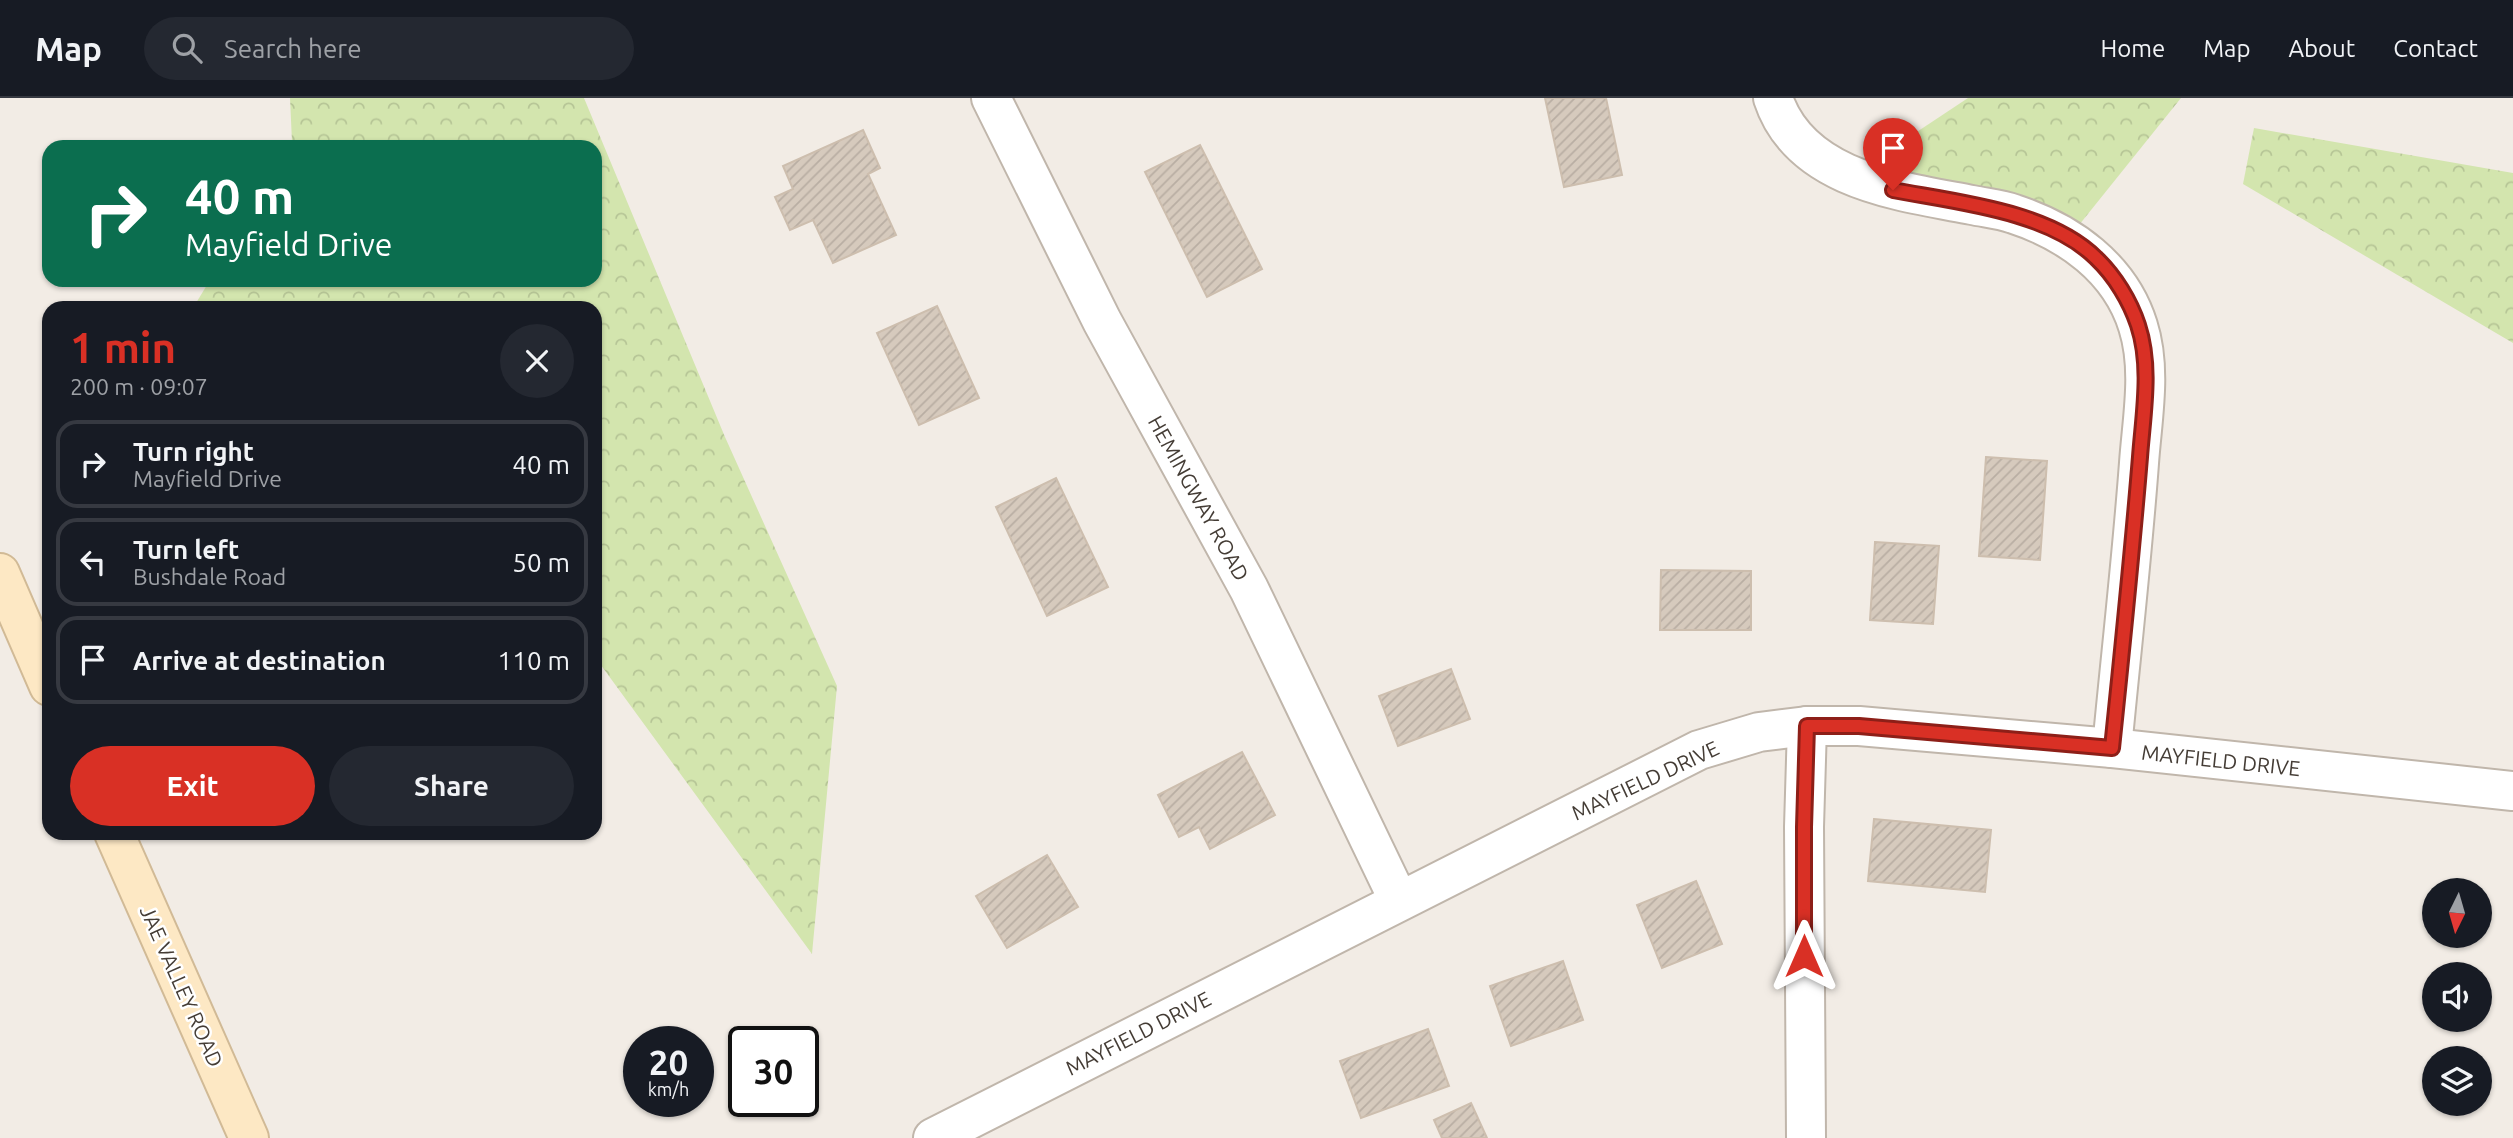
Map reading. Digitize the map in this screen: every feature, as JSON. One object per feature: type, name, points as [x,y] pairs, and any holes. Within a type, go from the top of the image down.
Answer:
[{"type":"main road","points":[[0,573],[42,670]]},
{"type":"main road","name":"JAE VALLEY ROAD","points":[[117,840],[249,1138]]},
{"type":"street","name":"HEMINGWAY ROAD","points":[[991,98],[1102,321],[1249,589],[1399,901]]},
{"type":"street","points":[[1773,98],[1777,110],[1800,144],[1828,165],[1893,190],[2012,213],[2056,230],[2095,257],[2122,289],[2138,327],[2146,375],[2136,511],[2112,748]]},
{"type":"street","name":"MAYFIELD DRIVE","points":[[933,1138],[1699,750],[1759,732],[1807,726],[1859,726],[2112,748],[2513,791]]},
{"type":"street","points":[[1807,726],[1804,827],[1807,1138]]},
{"type":"green space","points":[[290,98],[584,98],[601,140],[292,140]]},
{"type":"green space","points":[[1968,98],[2181,98],[2071,235],[1876,159]]},
{"type":"green space","points":[[2254,128],[2513,173],[2513,343],[2243,184]]},
{"type":"green space","points":[[602,141],[725,437],[837,686],[812,954],[602,667],[602,301],[197,301],[206,287],[602,287]]},
{"type":"building","points":[[1545,98],[1606,98],[1622,175],[1564,187]]},
{"type":"building","points":[[863,130],[880,168],[868,174],[896,235],[833,263],[813,220],[790,230],[775,197],[793,189],[783,166]]},
{"type":"building","points":[[1200,145],[1262,269],[1207,297],[1145,172]]},
{"type":"building","points":[[937,306],[979,398],[919,425],[877,333]]},
{"type":"building","points":[[1986,457],[2047,461],[2040,560],[1979,556]]},
{"type":"building","points":[[1056,478],[1108,587],[1047,616],[996,507]]},
{"type":"building","points":[[1875,542],[1939,546],[1933,624],[1870,620]]},
{"type":"building","points":[[1661,570],[1751,571],[1751,630],[1660,630]]},
{"type":"building","points":[[1451,669],[1470,719],[1398,746],[1379,696]]},
{"type":"building","points":[[1242,752],[1275,815],[1210,849],[1199,827],[1179,837],[1158,795]]},
{"type":"building","points":[[1874,819],[1991,830],[1985,892],[1868,881]]},
{"type":"building","points":[[1047,855],[1078,907],[1007,948],[976,896]]},
{"type":"building","points":[[1696,881],[1722,944],[1662,968],[1637,905]]},
{"type":"building","points":[[1563,961],[1583,1020],[1511,1046],[1490,986]]},
{"type":"building","points":[[1428,1029],[1449,1086],[1361,1118],[1340,1061]]},
{"type":"building","points":[[1471,1103],[1487,1138],[1442,1138],[1434,1120]]},
{"type":"route","points":[[1804,956],[1807,726],[1859,726],[2112,748],[2136,511],[2146,375],[2138,327],[2122,289],[2095,257],[2056,230],[2012,213],[1893,190]]}]
